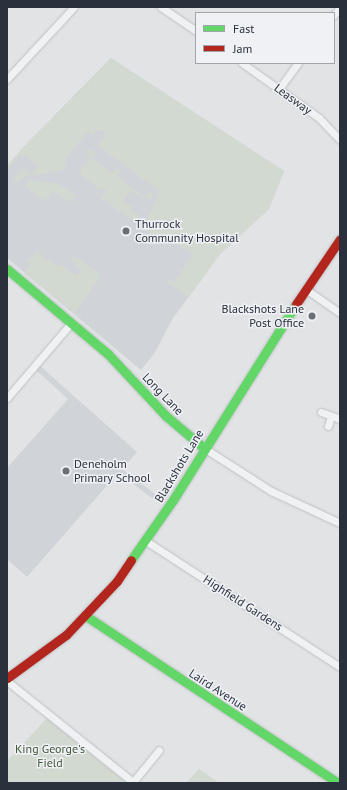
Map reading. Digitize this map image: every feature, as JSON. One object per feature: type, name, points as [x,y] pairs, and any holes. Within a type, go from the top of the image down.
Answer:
[{"type":"street","points":[[7,79],[74,7]]},
{"type":"street","points":[[162,7],[195,30]]},
{"type":"street","name":"Leasway","points":[[243,64],[318,118],[340,140]]},
{"type":"street","points":[[279,89],[297,64]]},
{"type":"street","name":"Blackshots Lane","points":[[7,678],[86,616],[117,581],[146,541],[204,448],[340,239]]},
{"type":"street","name":"Long Lane","points":[[7,268],[108,354],[166,416],[204,448],[271,491],[340,524]]},
{"type":"street","points":[[307,290],[340,312]]},
{"type":"street","points":[[7,398],[71,323]]},
{"type":"street","points":[[322,412],[340,419]]},
{"type":"street","points":[[328,426],[331,416]]},
{"type":"street","name":"Highfield Gardens","points":[[146,541],[340,667]]},
{"type":"street","name":"Laird Avenue","points":[[86,616],[338,783]]},
{"type":"street","points":[[7,681],[133,782],[159,750]]},
{"type":"shaded area","name":"Thurrock Community Hospital","points":[[111,58],[284,171],[269,209],[221,253],[173,318],[154,354],[141,370],[7,258],[7,166]]},
{"type":"shaded area","name":"Deneholm Primary School","points":[[40,366],[137,452],[122,469],[163,500],[159,503],[118,473],[27,577],[7,559],[7,468],[68,399],[36,370]]},
{"type":"green space","points":[[111,58],[284,171],[269,209],[221,253],[189,297],[168,283],[170,280],[174,282],[193,254],[166,237],[162,242],[141,227],[157,200],[158,190],[98,146],[106,133],[97,130],[92,136],[86,132],[64,162],[66,164],[62,171],[27,176],[17,182],[13,180],[23,168],[31,175],[38,166],[25,155],[19,156],[7,171],[7,166],[23,147]]},
{"type":"green space","points":[[91,149],[96,153],[93,159],[113,173],[117,168],[121,171],[118,176],[124,182],[145,196],[149,191],[153,193],[152,199],[130,191],[123,201],[134,209],[132,212],[140,215],[135,222],[101,198],[108,188],[100,190],[79,173],[90,156],[85,152]]},
{"type":"green space","points":[[29,180],[60,184],[75,195],[71,202],[53,192],[45,201],[24,186]]},
{"type":"green space","points":[[37,251],[47,260],[58,266],[60,264],[71,273],[77,275],[80,269],[70,259],[73,255],[99,273],[100,277],[75,313],[24,273],[30,264],[27,261]]},
{"type":"green space","name":"King George's Field","points":[[47,718],[127,783],[7,783],[7,761]]},
{"type":"green space","points":[[199,769],[219,783],[186,783]]},
{"type":"traffic: fast","points":[[7,269],[108,354],[166,416],[204,448]]},
{"type":"traffic: fast","points":[[131,560],[173,500],[296,304]]},
{"type":"traffic: fast","points":[[86,616],[338,783]]},
{"type":"traffic: jam","points":[[296,304],[340,239]]},
{"type":"traffic: jam","points":[[7,678],[66,635],[117,581],[131,560]]},
{"type":"place","name":"Thurrock Community Hospital","points":[[126,231]]},
{"type":"place","name":"Blackshots Lane Post Office","points":[[312,316]]},
{"type":"place","name":"Deneholm Primary School","points":[[66,471]]}]
